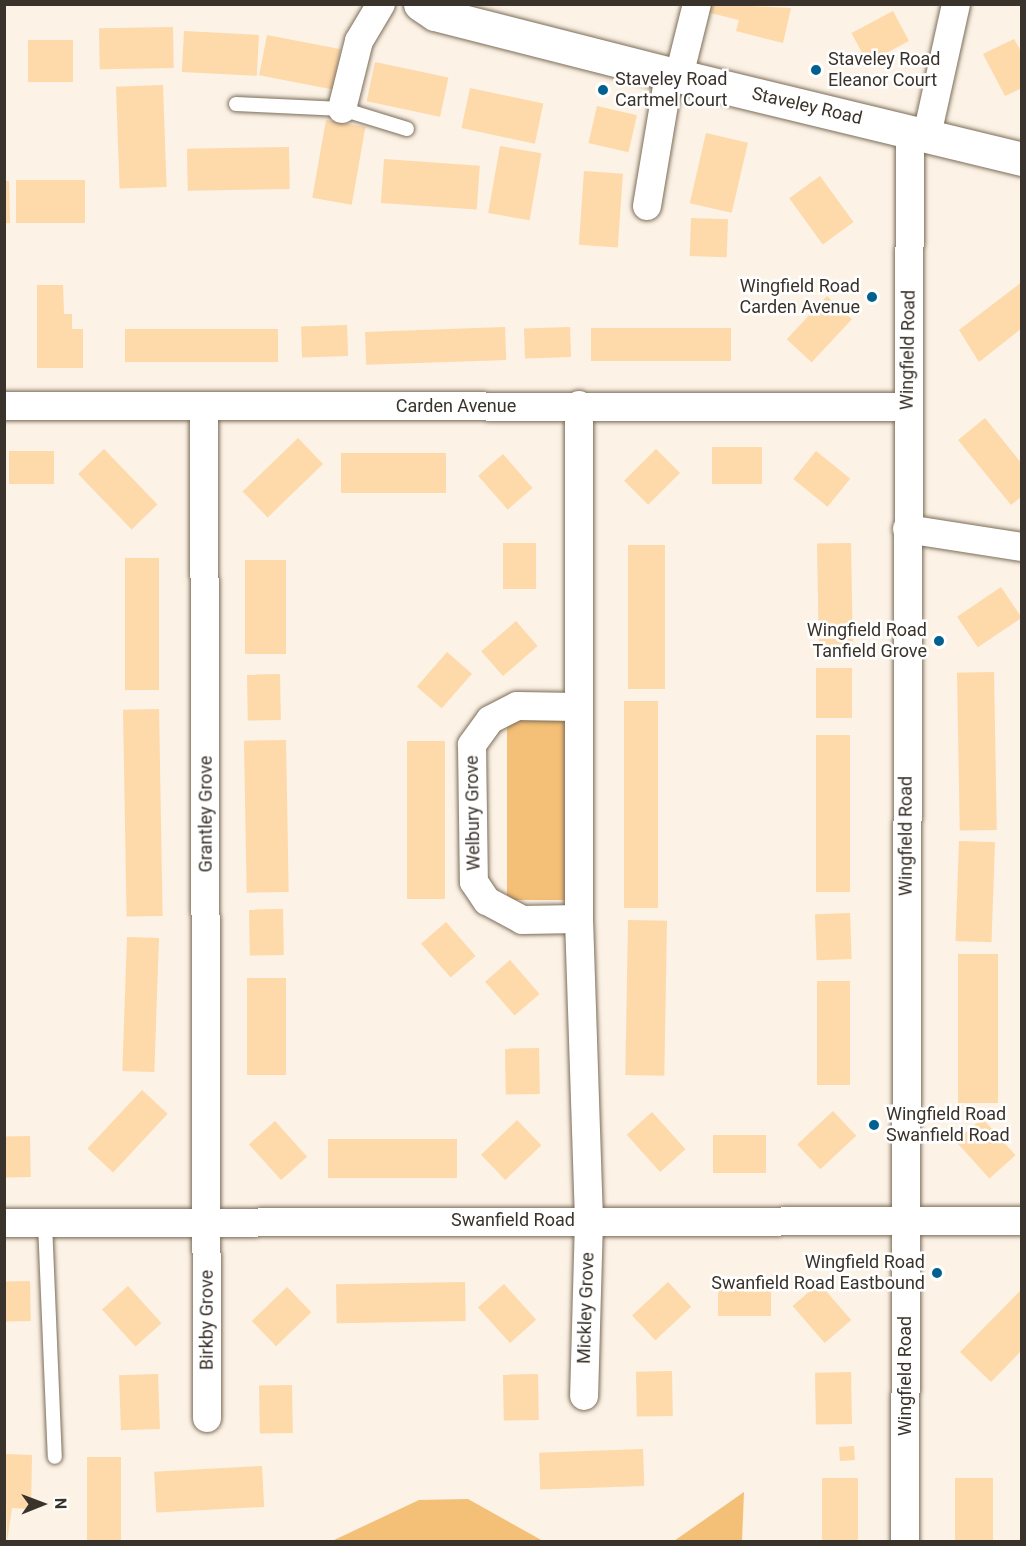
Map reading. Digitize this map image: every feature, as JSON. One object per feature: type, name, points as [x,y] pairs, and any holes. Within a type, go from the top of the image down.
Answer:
[{"type":"street","points":[[342,109],[359,41],[381,4]]},
{"type":"street","name":"Staveley Road","points":[[420,4],[435,14],[674,75],[1022,159]]},
{"type":"street","points":[[647,206],[674,75],[697,4]]},
{"type":"street","name":"Wingfield Road","points":[[905,1542],[907,407],[918,133],[956,4]]},
{"type":"street","name":"Carden Avenue","points":[[4,405],[907,407]]},
{"type":"street","points":[[579,405],[577,707],[579,919],[589,1220]]},
{"type":"street","name":"Grantley Grove","points":[[204,407],[208,1221]]},
{"type":"street","points":[[907,529],[1022,548]]},
{"type":"street","name":"Welbury Grove","points":[[577,707],[517,706],[490,720],[472,745],[474,882],[487,901],[522,920],[579,919]]},
{"type":"street","name":"Swanfield Road","points":[[4,1223],[589,1220],[1022,1221]]},
{"type":"street","name":"Mickley Grove","points":[[584,1395],[589,1220]]},
{"type":"street","name":"Birkby Grove","points":[[207,1419],[208,1221]]},
{"type":"lane","points":[[236,104],[342,109],[407,129]]},
{"type":"lane","points":[[45,1223],[55,1457]]},
{"type":"shaded area","points":[[507,720],[570,720],[570,900],[507,900]]},
{"type":"shaded area","points":[[744,1492],[742,1541],[674,1541]]},
{"type":"shaded area","points":[[468,1499],[543,1541],[332,1541],[419,1500]]},
{"type":"building","points":[[708,4],[791,8],[783,43],[736,31],[739,20],[706,12]]},
{"type":"building","points":[[893,11],[909,41],[867,63],[852,33]]},
{"type":"building","points":[[173,27],[174,68],[100,69],[99,28]]},
{"type":"building","points":[[184,31],[259,35],[257,76],[182,72]]},
{"type":"building","points":[[267,35],[341,49],[333,90],[259,75]]},
{"type":"building","points":[[1014,39],[1022,53],[1022,88],[1005,96],[983,54]]},
{"type":"building","points":[[28,40],[73,40],[73,82],[28,82]]},
{"type":"building","points":[[375,62],[448,78],[440,117],[367,101]]},
{"type":"building","points":[[163,85],[167,187],[120,189],[116,87]]},
{"type":"building","points":[[470,88],[543,104],[535,144],[461,128]]},
{"type":"building","points":[[597,106],[637,115],[628,152],[588,143]]},
{"type":"building","points":[[326,120],[365,127],[352,205],[312,198]]},
{"type":"building","points":[[706,133],[748,143],[732,213],[690,203]]},
{"type":"building","points":[[500,146],[541,153],[530,220],[488,213]]},
{"type":"building","points":[[289,147],[290,189],[188,191],[187,149]]},
{"type":"building","points":[[384,159],[480,166],[477,210],[381,203]]},
{"type":"building","points":[[584,171],[623,174],[618,248],[579,245]]},
{"type":"building","points":[[820,176],[854,222],[823,244],[789,198]]},
{"type":"building","points":[[16,180],[85,180],[85,223],[16,223]]},
{"type":"building","points":[[5,181],[9,181],[10,223],[5,223]]},
{"type":"building","points":[[691,218],[728,219],[727,257],[690,256]]},
{"type":"building","points":[[1022,282],[1022,328],[979,362],[959,330]]},
{"type":"building","points":[[37,285],[63,285],[64,314],[72,314],[72,329],[83,329],[83,368],[37,368]]},
{"type":"building","points":[[827,296],[852,319],[812,362],[787,339]]},
{"type":"building","points":[[347,325],[348,356],[302,358],[301,327]]},
{"type":"building","points":[[505,327],[506,360],[366,365],[365,332]]},
{"type":"building","points":[[570,327],[571,357],[525,359],[524,329]]},
{"type":"building","points":[[591,328],[731,328],[731,361],[591,361]]},
{"type":"building","points":[[125,329],[278,329],[278,362],[125,362]]},
{"type":"building","points":[[985,418],[1022,464],[1022,496],[1011,505],[958,440]]},
{"type":"building","points":[[298,438],[323,464],[268,517],[243,491]]},
{"type":"building","points":[[712,447],[762,447],[762,484],[712,484]]},
{"type":"building","points":[[104,449],[157,504],[132,529],[78,474]]},
{"type":"building","points":[[656,449],[680,473],[648,505],[624,481]]},
{"type":"building","points":[[9,451],[54,451],[54,484],[9,484]]},
{"type":"building","points":[[816,451],[850,479],[828,507],[793,479]]},
{"type":"building","points":[[341,453],[446,453],[446,493],[341,493]]},
{"type":"building","points":[[503,454],[533,488],[508,510],[478,476]]},
{"type":"building","points":[[503,543],[536,543],[536,589],[503,589]]},
{"type":"building","points":[[851,543],[853,650],[819,651],[817,544]]},
{"type":"building","points":[[628,545],[665,545],[665,689],[628,689]]},
{"type":"building","points":[[125,558],[159,558],[159,690],[125,690]]},
{"type":"building","points":[[245,560],[286,560],[286,654],[245,654]]},
{"type":"building","points":[[1001,587],[1022,618],[978,647],[957,617]]},
{"type":"building","points":[[516,621],[538,646],[503,676],[481,651]]},
{"type":"building","points":[[447,652],[472,674],[442,708],[417,687]]},
{"type":"building","points":[[816,668],[852,668],[852,718],[816,718]]},
{"type":"building","points":[[994,672],[997,830],[960,831],[957,673]]},
{"type":"building","points":[[280,674],[281,720],[248,721],[247,675]]},
{"type":"building","points":[[624,701],[658,701],[658,908],[624,908]]},
{"type":"building","points":[[159,709],[163,916],[127,917],[123,710]]},
{"type":"building","points":[[816,735],[850,735],[850,892],[816,892]]},
{"type":"building","points":[[286,740],[289,892],[247,893],[244,741]]},
{"type":"building","points":[[407,741],[445,741],[445,899],[407,899]]},
{"type":"building","points":[[959,841],[995,842],[991,942],[956,941]]},
{"type":"building","points":[[283,909],[284,955],[250,956],[249,910]]},
{"type":"building","points":[[850,913],[852,959],[817,960],[815,914]]},
{"type":"building","points":[[628,920],[667,921],[664,1076],[625,1075]]},
{"type":"building","points":[[446,922],[476,956],[451,978],[421,944]]},
{"type":"building","points":[[127,937],[159,938],[154,1072],[122,1071]]},
{"type":"building","points":[[958,954],[998,954],[998,1103],[958,1103]]},
{"type":"building","points":[[510,960],[540,994],[515,1016],[485,982]]},
{"type":"building","points":[[247,978],[286,978],[286,1075],[247,1075]]},
{"type":"building","points":[[817,981],[850,981],[850,1085],[817,1085]]},
{"type":"building","points":[[539,1048],[540,1094],[506,1095],[505,1049]]},
{"type":"building","points":[[142,1090],[168,1114],[113,1172],[87,1149]]},
{"type":"building","points":[[833,1111],[856,1136],[820,1169],[797,1144]]},
{"type":"building","points":[[652,1112],[685,1149],[660,1172],[627,1135]]},
{"type":"building","points":[[982,1118],[1015,1155],[989,1179],[956,1141]]},
{"type":"building","points":[[517,1120],[541,1145],[505,1180],[481,1155]]},
{"type":"building","points":[[275,1121],[307,1157],[281,1180],[249,1144]]},
{"type":"building","points":[[713,1135],[766,1135],[766,1173],[713,1173]]},
{"type":"building","points":[[4,1136],[30,1136],[31,1177],[5,1177]]},
{"type":"building","points":[[328,1139],[457,1139],[457,1178],[328,1178]]},
{"type":"building","points":[[718,1278],[771,1278],[771,1316],[718,1316]]},
{"type":"building","points":[[5,1281],[30,1281],[31,1321],[6,1321]]},
{"type":"building","points":[[465,1282],[466,1321],[337,1323],[336,1284]]},
{"type":"building","points":[[668,1282],[691,1307],[655,1340],[632,1315]]},
{"type":"building","points":[[819,1283],[851,1320],[825,1343],[793,1306]]},
{"type":"building","points":[[504,1284],[536,1320],[510,1343],[478,1307]]},
{"type":"building","points":[[128,1286],[161,1323],[135,1347],[102,1309]]},
{"type":"building","points":[[287,1287],[311,1312],[276,1346],[252,1321]]},
{"type":"building","points":[[1022,1289],[1022,1350],[991,1382],[960,1352]]},
{"type":"building","points":[[672,1371],[673,1416],[637,1417],[636,1372]]},
{"type":"building","points":[[851,1372],[852,1424],[816,1425],[815,1373]]},
{"type":"building","points":[[158,1374],[160,1429],[121,1430],[119,1375]]},
{"type":"building","points":[[538,1374],[539,1420],[504,1421],[503,1375]]},
{"type":"building","points":[[292,1385],[293,1433],[260,1434],[259,1386]]},
{"type":"building","points":[[854,1446],[855,1460],[840,1461],[839,1447]]},
{"type":"building","points":[[643,1449],[644,1486],[540,1490],[539,1453]]},
{"type":"building","points":[[5,1454],[32,1455],[31,1509],[12,1508],[7,1542]]},
{"type":"building","points":[[87,1457],[121,1457],[121,1542],[87,1542]]},
{"type":"building","points":[[262,1466],[264,1507],[156,1513],[154,1472]]},
{"type":"building","points":[[822,1478],[858,1478],[858,1542],[822,1542]]},
{"type":"building","points":[[955,1478],[993,1478],[993,1542],[955,1542]]},
{"type":"place","name":"Staveley Road Eleanor Court","points":[[816,70]]},
{"type":"place","name":"Staveley Road Cartmel Court","points":[[603,90]]},
{"type":"place","name":"Wingfield Road Carden Avenue","points":[[872,297]]},
{"type":"place","name":"Wingfield Road Tanfield Grove","points":[[939,641]]},
{"type":"place","name":"Wingfield Road Swanfield Road","points":[[874,1125]]},
{"type":"place","name":"Wingfield Road Swanfield Road Eastbound","points":[[937,1273]]}]
